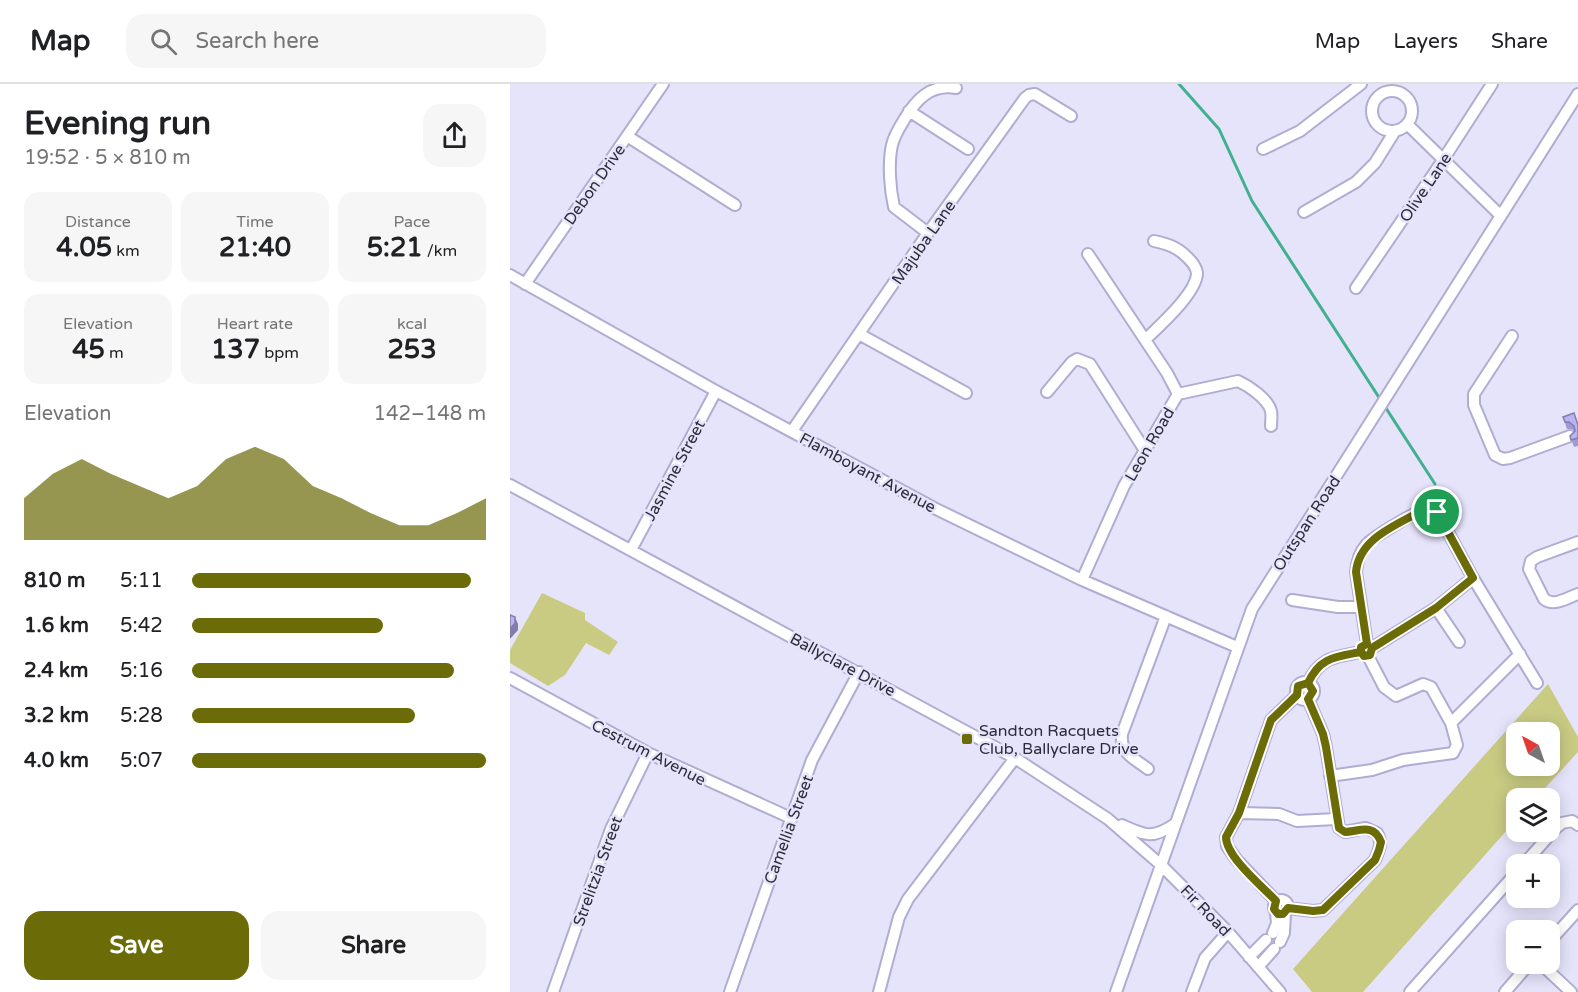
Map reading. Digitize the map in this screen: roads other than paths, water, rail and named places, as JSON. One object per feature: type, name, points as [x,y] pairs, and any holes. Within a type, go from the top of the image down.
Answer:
[{"type":"street","name":"Debon Drive","points":[[525,284],[663,84]]},
{"type":"street","points":[[1263,149],[1300,131],[1361,84]]},
{"type":"street","name":"Olive Lane","points":[[1356,288],[1492,84]]},
{"type":"street","points":[[928,233],[898,211],[892,201],[890,159],[892,146],[894,137],[909,111],[926,92],[942,87],[956,88]]},
{"type":"street","points":[[1304,212],[1346,189],[1361,177],[1375,163],[1395,131],[1407,124],[1412,112],[1408,100],[1387,87],[1376,99],[1372,111],[1376,124],[1382,129],[1395,131]]},
{"type":"street","name":"Majuba Lane","points":[[792,431],[928,233],[1025,98],[1035,94],[1071,116]]},
{"type":"street","name":"Outspan Road","points":[[1116,992],[1246,619],[1578,94]]},
{"type":"street","points":[[909,111],[968,148]]},
{"type":"street","points":[[1407,124],[1500,215]]},
{"type":"street","points":[[627,136],[735,205]]},
{"type":"street","points":[[1145,340],[1170,317],[1194,283],[1197,275],[1194,264],[1180,249],[1154,241]]},
{"type":"street","name":"Leon Road","points":[[1082,580],[1124,486],[1178,394],[1167,373],[1088,254]]},
{"type":"street","name":"Flamboyant Avenue","points":[[510,275],[716,391],[934,508],[1082,580],[1237,647]]},
{"type":"street","points":[[859,334],[966,393]]},
{"type":"street","points":[[1512,336],[1474,394],[1474,405],[1495,455],[1503,459],[1510,458],[1570,436]]},
{"type":"street","points":[[1047,392],[1072,362],[1077,359],[1086,361],[1144,449]]},
{"type":"street","points":[[1178,394],[1229,381],[1238,381],[1247,385],[1268,404],[1271,410],[1271,426]]},
{"type":"street","name":"Jasmine Street","points":[[631,550],[716,391]]},
{"type":"street","name":"Ballyclare Drive","points":[[510,485],[1015,758],[1108,819],[1161,865]]},
{"type":"street","points":[[1330,776],[1372,770],[1403,760],[1453,753],[1457,745],[1451,723],[1431,687],[1423,684],[1396,696],[1384,687],[1367,650],[1356,572],[1361,552],[1371,540],[1423,510],[1429,509],[1437,512],[1473,578],[1537,683]]},
{"type":"street","points":[[1578,542],[1537,557],[1531,561],[1529,569],[1544,599],[1548,602],[1553,603],[1578,594]]},
{"type":"street","points":[[1308,699],[1323,734],[1339,828],[1345,832],[1366,828],[1377,833],[1381,842],[1375,860],[1323,910],[1313,911],[1281,909],[1227,846],[1226,837],[1239,813],[1271,720],[1297,695],[1298,686],[1308,683],[1319,666],[1331,658],[1367,650],[1436,608],[1473,578]]},
{"type":"street","points":[[1292,600],[1338,607],[1361,607]]},
{"type":"street","points":[[1436,608],[1459,642]]},
{"type":"street","points":[[1148,769],[1123,749],[1122,734],[1166,616]]},
{"type":"street","points":[[1451,723],[1520,654]]},
{"type":"street","name":"Camellia Street","points":[[730,992],[791,818],[820,744],[859,672]]},
{"type":"street","name":"Cestrum Avenue","points":[[510,679],[648,753],[791,818]]},
{"type":"street","points":[[1297,695],[1302,700],[1308,699],[1313,691],[1308,683]]},
{"type":"street","name":"Strelitzia Street","points":[[553,992],[610,829],[648,753]]},
{"type":"street","points":[[879,992],[899,917],[908,899],[1015,758]]},
{"type":"street","points":[[1239,813],[1279,814],[1297,821],[1336,819]]},
{"type":"street","points":[[1108,819],[1148,835],[1163,832],[1175,824]]},
{"type":"street","points":[[1533,854],[1562,823],[1572,821],[1578,825]]},
{"type":"street","name":"Fir Road","points":[[1161,865],[1228,932],[1258,967],[1268,986],[1280,992]]},
{"type":"street","points":[[1410,992],[1506,884]]},
{"type":"street","points":[[1258,967],[1272,941],[1281,909]]},
{"type":"street","points":[[1560,931],[1578,910]]},
{"type":"street","points":[[1192,992],[1205,958],[1228,932]]},
{"type":"street","points":[[1249,957],[1272,941]]},
{"type":"street","points":[[1504,992],[1520,974]]},
{"type":"street","points":[[1552,974],[1571,992]]},
{"type":"waterway","points":[[1179,84],[1219,129],[1252,201],[1435,484]]},
{"type":"place","name":"Sandton Racquets Club, Ballyclare Drive","points":[[967,739]]}]
